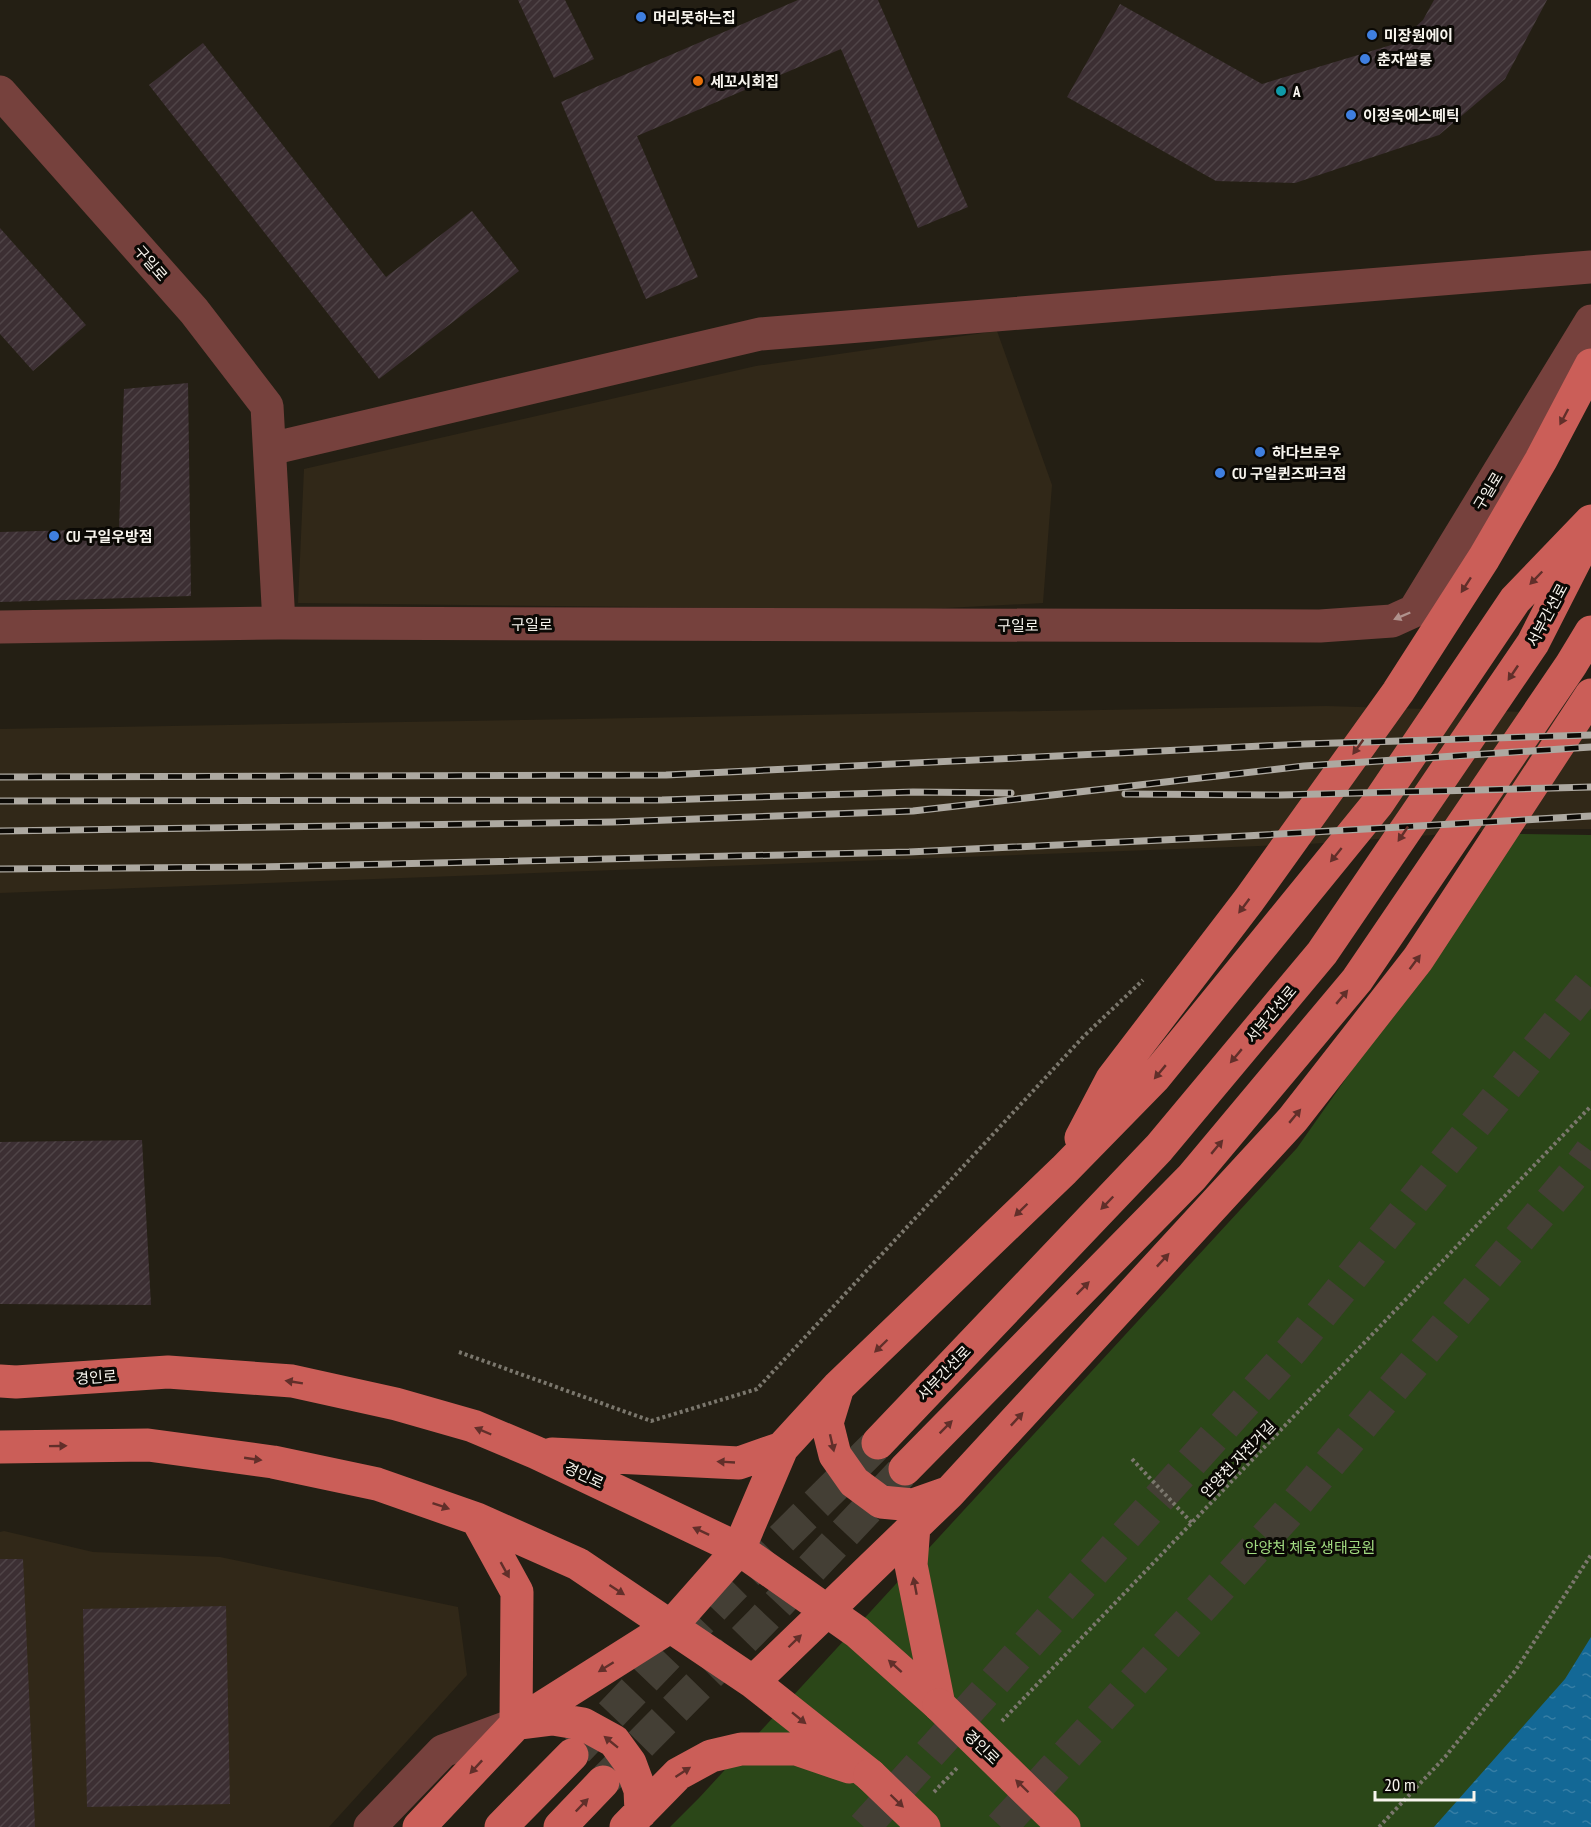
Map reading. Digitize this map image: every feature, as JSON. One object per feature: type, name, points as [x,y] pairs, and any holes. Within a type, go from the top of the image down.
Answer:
[{"type":"main road","points":[[1064,1170],[1112,1079],[1249,900],[1398,692],[1484,558],[1541,460],[1591,365]]},
{"type":"main road","points":[[419,1827],[516,1724],[671,1626],[739,1549],[782,1448],[838,1387],[1064,1170],[1154,1078],[1378,803],[1515,600],[1591,521]]},
{"type":"main road","name":"서부간선로","points":[[878,1443],[1159,1148],[1322,953],[1533,643],[1591,529]]},
{"type":"main road","points":[[905,1469],[1192,1177],[1349,989],[1487,789],[1591,632]]},
{"type":"main road","points":[[753,1682],[949,1493],[1293,1119],[1418,959],[1591,695]]},
{"type":"main road","name":"경인로","points":[[5,1383],[168,1372],[292,1380],[396,1404],[472,1426],[537,1453],[739,1549],[827,1610],[857,1632],[939,1705],[1064,1827]]},
{"type":"main road","points":[[838,1387],[827,1423],[834,1455],[854,1482],[881,1502],[913,1505],[949,1493]]},
{"type":"main road","points":[[0,1447],[148,1445],[273,1462],[377,1484],[477,1519],[578,1564],[753,1682],[870,1775],[924,1827]]},
{"type":"main road","points":[[537,1453],[739,1463],[782,1448]]},
{"type":"main road","points":[[477,1519],[518,1592],[516,1724]]},
{"type":"main road","points":[[914,1526],[911,1565],[939,1705]]},
{"type":"main road","points":[[516,1724],[553,1719],[583,1724],[614,1741],[630,1763],[640,1790],[633,1820]]},
{"type":"main road","points":[[633,1820],[678,1774],[711,1756],[741,1749],[796,1749],[870,1775]]},
{"type":"main road","points":[[501,1827],[573,1755]]},
{"type":"main road","points":[[560,1827],[603,1782]]},
{"type":"street","name":"구일로","points":[[0,92],[194,311],[267,406],[279,623]]},
{"type":"street","points":[[270,449],[760,334],[1591,267]]},
{"type":"street","name":"구일로","points":[[0,627],[279,623],[1320,626],[1392,621],[1414,611],[1591,321]]},
{"type":"street","points":[[370,1827],[443,1751],[516,1724]]},
{"type":"path","points":[[459,1352],[651,1421],[757,1389],[1084,1036],[1144,979]]},
{"type":"path","name":"안양천 자전거길","points":[[998,1725],[1591,1106]]},
{"type":"path","points":[[1132,1458],[1192,1523]]},
{"type":"path","points":[[1379,1827],[1445,1757],[1515,1671],[1591,1555]]},
{"type":"path","points":[[933,1792],[966,1759]]},
{"type":"shaded area","points":[[997,331],[1052,485],[1043,603],[908,610],[298,603],[304,469],[756,366]]},
{"type":"shaded area","points":[[1326,706],[1591,714],[1591,829],[1515,829],[1309,844],[0,893],[0,729]]},
{"type":"shaded area","points":[[4,1531],[93,1552],[220,1557],[458,1607],[467,1675],[329,1827],[0,1827],[0,1532]]},
{"type":"green space","name":"안양천 체육 생태공원","points":[[1518,834],[1591,835],[1591,1827],[670,1827],[1297,1148]]},
{"type":"water","points":[[1591,1637],[1591,1827],[1434,1827],[1565,1679]]},
{"type":"building","points":[[518,0],[565,0],[594,59],[554,78]]},
{"type":"building","points":[[798,0],[878,0],[968,207],[918,228],[841,49],[637,136],[698,277],[646,299],[561,102]]},
{"type":"building","name":"A","points":[[1434,0],[1547,0],[1505,79],[1439,135],[1295,183],[1216,181],[1067,97],[1120,4],[1262,84],[1398,43],[1423,20]]},
{"type":"building","points":[[203,43],[386,277],[472,211],[519,271],[379,379],[149,85]]},
{"type":"building","points":[[0,228],[86,325],[33,371],[0,334]]},
{"type":"building","points":[[188,383],[191,596],[0,602],[0,532],[119,529],[124,389]]},
{"type":"building","points":[[142,1140],[151,1305],[0,1304],[0,1142]]},
{"type":"building","points":[[0,1559],[23,1559],[35,1827],[0,1827]]},
{"type":"building","points":[[226,1606],[230,1804],[87,1807],[83,1609]]},
{"type":"tunnel","points":[[864,1827],[1292,1350],[1591,982]]},
{"type":"tunnel","points":[[1001,1827],[1287,1514],[1591,1151]]},
{"type":"tunnel","points":[[577,1750],[729,1591],[878,1443]]},
{"type":"tunnel","points":[[606,1779],[761,1622],[905,1469]]},
{"type":"railway","points":[[0,777],[666,775],[1304,744],[1591,735]]},
{"type":"railway","points":[[0,831],[613,822],[913,811],[1304,766],[1591,747]]},
{"type":"railway","points":[[1125,794],[1280,795],[1591,787]]},
{"type":"railway","points":[[0,801],[662,800],[913,792],[1011,793]]},
{"type":"railway","points":[[0,869],[259,867],[909,852],[1591,816]]},
{"type":"place","name":"머리못하는집","points":[[641,17]]},
{"type":"place","name":"미장원에이","points":[[1372,35]]},
{"type":"place","name":"춘자쌀롱","points":[[1365,59]]},
{"type":"place","name":"세꼬시회집","points":[[698,81]]},
{"type":"place","name":"A","points":[[1281,91]]},
{"type":"place","name":"이정옥에스떼틱","points":[[1351,115]]},
{"type":"place","name":"하다브로우","points":[[1260,452]]},
{"type":"place","name":"CU 구일퀸즈파크점","points":[[1220,473]]},
{"type":"place","name":"CU 구일우방점","points":[[54,536]]}]
